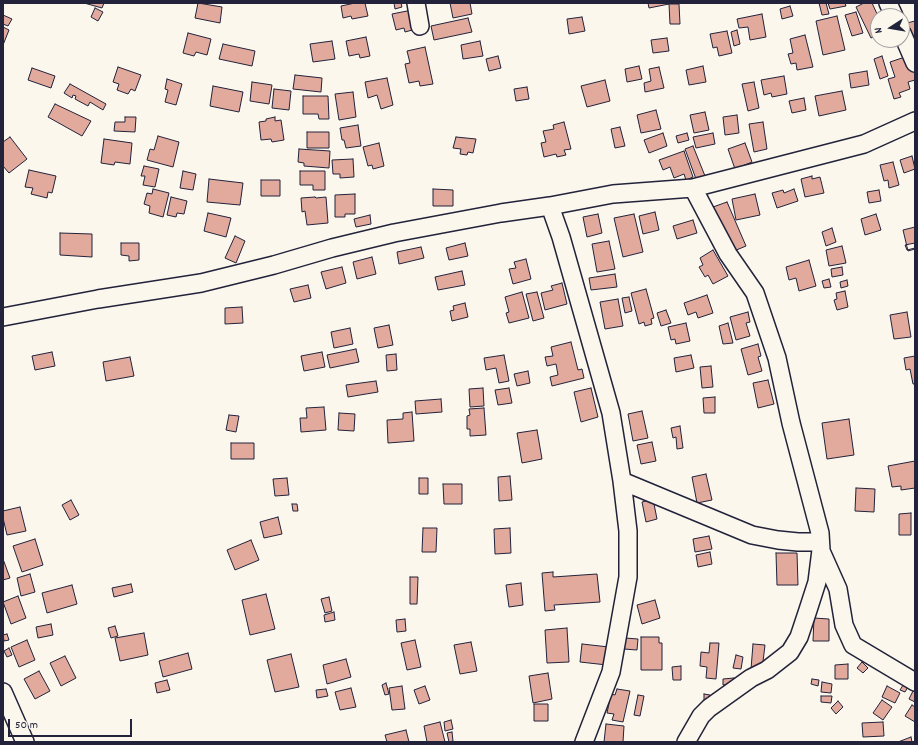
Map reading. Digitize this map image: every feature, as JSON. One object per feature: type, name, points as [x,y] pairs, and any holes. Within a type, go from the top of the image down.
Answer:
[{"type":"street","points":[[416,3],[420,26]]},
{"type":"street","points":[[908,48],[915,63]]},
{"type":"street","points":[[3,317],[98,299],[201,283],[274,266],[332,248],[394,233],[613,194],[693,188],[864,144],[915,121]]},
{"type":"street","points":[[686,742],[708,708],[751,678],[767,670],[790,652],[799,637],[817,582],[821,546],[820,533],[791,423],[777,358],[755,293],[728,254],[693,188]]},
{"type":"street","points":[[550,206],[561,237],[611,413],[628,531],[628,577],[611,672],[584,742]]},
{"type":"street","points":[[622,481],[752,535],[821,546]]},
{"type":"street","points":[[821,546],[838,589],[844,625],[853,645],[915,682]]},
{"type":"street","points":[[3,692],[25,742]]},
{"type":"building","points":[[84,3],[104,3],[102,8]]},
{"type":"building","points":[[198,3],[222,7],[220,23],[195,18]]},
{"type":"building","points":[[355,3],[365,3],[368,16],[352,19],[351,16],[343,18],[341,6]]},
{"type":"building","points":[[394,3],[401,3],[402,7],[395,9]]},
{"type":"building","points":[[450,3],[470,3],[472,14],[453,18]]},
{"type":"building","points":[[648,3],[669,3],[669,4],[649,8]]},
{"type":"building","points":[[819,3],[826,3],[829,14],[822,15]]},
{"type":"building","points":[[828,3],[845,3],[846,6],[830,9]]},
{"type":"building","points":[[864,3],[872,3],[874,8],[870,8],[870,36],[856,7]]},
{"type":"building","points":[[669,4],[679,4],[680,24],[670,24]]},
{"type":"building","points":[[790,6],[793,16],[782,19],[780,9]]},
{"type":"building","points":[[95,8],[103,12],[98,21],[91,17]]},
{"type":"building","points":[[412,10],[416,29],[405,32],[404,28],[396,30],[392,14]]},
{"type":"building","points":[[856,12],[863,33],[852,36],[845,15]]},
{"type":"building","points":[[762,14],[766,37],[750,40],[748,27],[739,28],[737,19]]},
{"type":"building","points":[[3,15],[12,19],[8,26],[3,24]]},
{"type":"building","points":[[837,16],[845,50],[823,55],[816,21]]},
{"type":"building","points":[[582,17],[585,31],[569,34],[567,19]]},
{"type":"building","points":[[468,18],[472,32],[434,40],[431,26]]},
{"type":"building","points":[[915,21],[915,41],[911,41],[910,22]]},
{"type":"building","points":[[3,27],[9,30],[3,45]]},
{"type":"building","points":[[737,30],[740,44],[734,46],[731,32]]},
{"type":"building","points":[[727,31],[732,53],[719,56],[717,47],[713,48],[710,34]]},
{"type":"building","points":[[188,33],[211,39],[207,55],[196,52],[194,56],[183,53]]},
{"type":"building","points":[[805,35],[813,67],[797,70],[796,63],[791,64],[788,54],[793,53],[790,39]]},
{"type":"building","points":[[366,37],[370,56],[360,58],[359,54],[349,56],[346,41]]},
{"type":"building","points":[[667,38],[669,51],[653,53],[651,40]]},
{"type":"building","points":[[332,41],[335,59],[313,62],[310,44]]},
{"type":"building","points":[[480,41],[483,56],[463,59],[461,45]]},
{"type":"building","points":[[223,44],[255,51],[252,66],[219,59]]},
{"type":"building","points":[[425,47],[433,84],[420,86],[419,81],[409,83],[405,64],[410,63],[407,51]]},
{"type":"building","points":[[911,55],[915,69],[915,80],[908,82],[910,89],[899,93],[901,97],[894,99],[888,79],[895,77],[890,62]]},
{"type":"building","points":[[498,56],[501,68],[489,71],[486,59]]},
{"type":"building","points":[[882,56],[888,76],[880,79],[874,59]]},
{"type":"building","points":[[639,66],[642,79],[627,82],[625,69]]},
{"type":"building","points":[[703,66],[706,82],[689,85],[686,70]]},
{"type":"building","points":[[118,67],[141,75],[135,91],[131,89],[128,94],[117,90],[119,84],[113,82]]},
{"type":"building","points":[[659,67],[664,88],[645,92],[644,83],[651,81],[649,69]]},
{"type":"building","points":[[32,68],[55,76],[51,88],[28,80]]},
{"type":"building","points":[[867,71],[869,85],[851,88],[849,74]]},
{"type":"building","points":[[295,75],[322,78],[321,92],[293,89]]},
{"type":"building","points":[[784,76],[787,94],[772,97],[771,93],[764,95],[761,80]]},
{"type":"building","points":[[387,78],[393,105],[381,109],[377,95],[368,98],[365,82]]},
{"type":"building","points":[[167,79],[182,84],[176,105],[165,102],[168,90],[165,89]]},
{"type":"building","points":[[605,80],[610,101],[587,107],[581,86]]},
{"type":"building","points":[[252,82],[272,85],[269,104],[250,101]]},
{"type":"building","points":[[754,82],[759,108],[748,111],[742,84]]},
{"type":"building","points":[[70,84],[106,104],[103,110],[90,102],[88,106],[75,99],[76,96],[73,95],[72,98],[64,93]]},
{"type":"building","points":[[213,86],[243,92],[239,112],[210,106]]},
{"type":"building","points":[[527,87],[529,99],[516,101],[514,89]]},
{"type":"building","points":[[274,89],[291,91],[289,110],[272,108]]},
{"type":"building","points":[[842,91],[846,110],[819,116],[815,96]]},
{"type":"building","points":[[353,92],[356,117],[339,120],[335,94]]},
{"type":"building","points":[[303,96],[328,96],[329,119],[319,119],[318,114],[303,114]]},
{"type":"building","points":[[804,98],[806,110],[792,113],[789,101]]},
{"type":"building","points":[[55,104],[91,121],[82,136],[48,117]]},
{"type":"building","points":[[656,110],[661,129],[641,133],[637,115]]},
{"type":"building","points":[[705,112],[709,130],[694,133],[690,115]]},
{"type":"building","points":[[737,115],[739,133],[725,135],[723,117]]},
{"type":"building","points":[[125,117],[136,117],[135,132],[114,131],[115,122],[125,122]]},
{"type":"building","points":[[275,117],[275,121],[281,120],[284,140],[272,142],[271,139],[261,140],[259,122]]},
{"type":"building","points":[[564,122],[571,149],[564,150],[566,155],[557,157],[556,154],[544,157],[541,143],[546,142],[543,131],[554,129],[553,125]]},
{"type":"building","points":[[763,122],[767,149],[754,152],[749,124]]},
{"type":"building","points":[[358,125],[361,146],[346,148],[344,140],[342,140],[340,128]]},
{"type":"building","points":[[620,127],[625,146],[615,148],[611,129]]},
{"type":"building","points":[[307,132],[329,132],[329,148],[307,148]]},
{"type":"building","points":[[663,133],[667,146],[649,153],[644,140]]},
{"type":"building","points":[[687,133],[689,140],[678,143],[676,136]]},
{"type":"building","points":[[713,133],[715,144],[696,148],[693,137]]},
{"type":"building","points":[[158,136],[179,142],[173,167],[147,160],[150,149],[154,150]]},
{"type":"building","points":[[10,137],[27,159],[9,173],[3,166],[3,142]]},
{"type":"building","points":[[456,137],[476,139],[473,153],[468,152],[467,155],[460,154],[461,149],[453,148]]},
{"type":"building","points":[[104,139],[132,143],[130,164],[115,162],[114,165],[101,163]]},
{"type":"building","points":[[379,143],[384,166],[373,169],[372,165],[368,166],[363,147]]},
{"type":"building","points":[[745,143],[752,162],[735,169],[728,149]]},
{"type":"building","points":[[693,146],[705,176],[696,179],[685,149]]},
{"type":"building","points":[[299,149],[330,151],[329,168],[304,166],[304,163],[298,162]]},
{"type":"building","points":[[684,151],[693,177],[686,180],[684,174],[674,178],[670,167],[663,170],[659,160]]},
{"type":"building","points":[[912,156],[915,169],[904,173],[900,160]]},
{"type":"building","points":[[353,159],[354,177],[340,178],[340,174],[333,174],[332,160]]},
{"type":"building","points":[[893,162],[899,185],[889,188],[888,180],[884,181],[880,165]]},
{"type":"building","points":[[144,166],[159,169],[155,187],[143,185],[145,176],[141,176]]},
{"type":"building","points":[[29,170],[56,176],[52,193],[48,192],[47,198],[31,194],[33,188],[25,187]]},
{"type":"building","points":[[183,171],[196,174],[193,190],[180,188]]},
{"type":"building","points":[[300,171],[325,171],[325,190],[313,190],[313,185],[300,185]]},
{"type":"building","points":[[812,176],[812,179],[820,177],[824,193],[805,197],[801,179]]},
{"type":"building","points":[[209,179],[243,183],[240,205],[207,202]]},
{"type":"building","points":[[261,180],[280,180],[280,196],[261,196]]},
{"type":"building","points":[[153,189],[169,193],[163,217],[149,213],[150,206],[144,204],[147,193],[152,194]]},
{"type":"building","points":[[433,189],[453,190],[453,206],[433,206]]},
{"type":"building","points":[[794,189],[798,201],[777,208],[772,193],[783,190],[784,193]]},
{"type":"building","points":[[879,190],[881,201],[869,203],[867,192]]},
{"type":"building","points":[[355,194],[355,214],[345,214],[345,217],[335,217],[335,195]]},
{"type":"building","points":[[755,194],[760,215],[736,220],[732,199]]},
{"type":"building","points":[[171,197],[187,201],[184,214],[177,213],[176,217],[167,215]]},
{"type":"building","points":[[326,197],[328,223],[307,225],[305,211],[302,212],[301,198]]},
{"type":"building","points":[[727,202],[746,246],[734,251],[724,227],[721,228],[713,207]]},
{"type":"building","points":[[655,212],[659,230],[643,234],[639,216]]},
{"type":"building","points":[[208,213],[231,218],[226,237],[204,231]]},
{"type":"building","points":[[598,214],[602,233],[587,237],[583,217]]},
{"type":"building","points":[[634,214],[643,252],[623,257],[614,218]]},
{"type":"building","points":[[876,214],[881,230],[865,235],[861,219]]},
{"type":"building","points":[[370,215],[371,224],[356,227],[354,219]]},
{"type":"building","points":[[693,220],[697,233],[677,239],[673,226]]},
{"type":"building","points":[[915,227],[915,249],[908,251],[903,230]]},
{"type":"building","points":[[832,228],[836,242],[826,246],[822,232]]},
{"type":"building","points":[[60,233],[92,234],[92,257],[60,255]]},
{"type":"building","points":[[235,236],[245,241],[236,263],[225,258]]},
{"type":"building","points":[[609,241],[615,269],[597,272],[592,244]]},
{"type":"building","points":[[121,243],[139,243],[139,260],[129,261],[129,256],[121,255]]},
{"type":"building","points":[[465,243],[468,256],[449,260],[446,248]]},
{"type":"building","points":[[915,243],[915,248],[907,250],[905,245]]},
{"type":"building","points":[[842,246],[846,263],[829,266],[826,250]]},
{"type":"building","points":[[421,247],[424,258],[399,264],[397,252]]},
{"type":"building","points":[[713,250],[728,276],[713,284],[708,275],[705,277],[699,267],[703,265],[700,258]]},
{"type":"building","points":[[372,257],[376,274],[357,279],[353,262]]},
{"type":"building","points":[[526,259],[531,279],[513,284],[509,269],[516,268],[514,262]]},
{"type":"building","points":[[809,260],[816,286],[799,291],[796,278],[789,280],[786,267]]},
{"type":"building","points":[[342,267],[346,283],[326,289],[321,272]]},
{"type":"building","points":[[842,267],[843,275],[832,277],[831,269]]},
{"type":"building","points":[[462,271],[465,285],[438,290],[435,277]]},
{"type":"building","points":[[615,274],[617,287],[591,290],[589,278]]},
{"type":"building","points":[[829,279],[831,287],[824,288],[822,281]]},
{"type":"building","points":[[847,280],[848,286],[841,288],[840,282]]},
{"type":"building","points":[[562,283],[567,304],[545,310],[541,293],[553,290],[551,286]]},
{"type":"building","points":[[308,285],[311,298],[294,302],[290,289]]},
{"type":"building","points":[[646,289],[654,318],[651,319],[652,324],[645,326],[644,322],[639,324],[631,293]]},
{"type":"building","points":[[845,291],[848,307],[837,310],[834,300],[837,299],[836,293]]},
{"type":"building","points":[[522,292],[529,318],[509,323],[506,313],[509,312],[505,297]]},
{"type":"building","points":[[537,292],[544,318],[533,321],[526,294]]},
{"type":"building","points":[[707,295],[713,313],[698,318],[696,312],[688,315],[684,303]]},
{"type":"building","points":[[629,297],[632,311],[625,313],[622,298]]},
{"type":"building","points":[[618,299],[623,326],[605,329],[600,302]]},
{"type":"building","points":[[465,303],[468,317],[452,321],[450,311],[454,310],[453,306]]},
{"type":"building","points":[[242,307],[243,323],[225,324],[225,308]]},
{"type":"building","points":[[666,310],[671,323],[661,326],[657,313]]},
{"type":"building","points":[[748,312],[750,322],[746,323],[750,336],[736,340],[730,317]]},
{"type":"building","points":[[907,312],[911,337],[894,339],[890,315]]},
{"type":"building","points":[[686,323],[690,341],[676,344],[675,339],[671,340],[668,327]]},
{"type":"building","points":[[728,323],[733,343],[723,344],[719,326]]},
{"type":"building","points":[[389,325],[393,345],[378,348],[374,328]]},
{"type":"building","points":[[350,328],[353,344],[334,348],[331,332]]},
{"type":"building","points":[[571,342],[578,370],[582,369],[584,378],[552,386],[550,377],[558,375],[556,364],[547,366],[545,357],[553,356],[551,347]]},
{"type":"building","points":[[758,344],[761,356],[758,357],[762,371],[748,375],[741,349]]},
{"type":"building","points":[[356,349],[359,362],[330,368],[327,355]]},
{"type":"building","points":[[52,352],[55,366],[35,370],[32,356]]},
{"type":"building","points":[[322,352],[325,367],[304,371],[301,356]]},
{"type":"building","points":[[396,354],[397,370],[387,371],[386,355]]},
{"type":"building","points":[[504,355],[509,381],[499,383],[496,368],[486,370],[484,358]]},
{"type":"building","points":[[691,355],[694,368],[676,372],[674,358]]},
{"type":"building","points":[[915,356],[915,384],[913,384],[910,369],[906,370],[904,358]]},
{"type":"building","points":[[130,357],[134,376],[106,381],[103,362]]},
{"type":"building","points":[[711,366],[713,387],[702,388],[700,367]]},
{"type":"building","points":[[528,371],[530,383],[517,386],[514,374]]},
{"type":"building","points":[[768,380],[774,404],[758,408],[753,383]]},
{"type":"building","points":[[376,381],[378,392],[348,397],[346,385]]},
{"type":"building","points":[[483,388],[484,406],[470,407],[469,389]]},
{"type":"building","points":[[509,388],[512,403],[498,405],[495,390]]},
{"type":"building","points":[[591,388],[598,417],[581,422],[574,392]]},
{"type":"building","points":[[715,397],[715,413],[704,413],[703,398]]},
{"type":"building","points":[[441,399],[442,412],[416,414],[415,401]]},
{"type":"building","points":[[324,407],[326,430],[301,432],[300,418],[307,418],[306,408]]},
{"type":"building","points":[[484,408],[486,435],[470,436],[470,429],[467,429],[467,416],[470,415],[469,409]]},
{"type":"building","points":[[642,411],[648,438],[633,441],[628,414]]},
{"type":"building","points":[[412,412],[414,441],[388,443],[387,420],[403,419],[403,413]]},
{"type":"building","points":[[339,413],[355,414],[354,431],[338,430]]},
{"type":"building","points":[[229,415],[239,416],[236,432],[226,430]]},
{"type":"building","points":[[849,419],[854,455],[827,459],[822,423]]},
{"type":"building","points":[[680,426],[683,448],[677,449],[676,437],[673,438],[671,428]]},
{"type":"building","points":[[537,430],[542,459],[522,463],[517,433]]},
{"type":"building","points":[[652,442],[656,461],[641,464],[637,445]]},
{"type":"building","points":[[231,443],[254,443],[254,459],[231,459]]},
{"type":"building","points":[[915,461],[915,488],[901,490],[901,486],[892,487],[888,466]]},
{"type":"building","points":[[706,474],[712,500],[697,503],[692,477]]},
{"type":"building","points":[[510,476],[512,500],[499,501],[498,477]]},
{"type":"building","points":[[287,478],[289,495],[275,496],[273,479]]},
{"type":"building","points":[[419,478],[428,478],[428,494],[419,494]]},
{"type":"building","points":[[443,484],[462,484],[462,504],[444,504]]},
{"type":"building","points":[[856,488],[875,489],[874,512],[855,511]]},
{"type":"building","points":[[653,499],[657,519],[646,522],[642,502]]},
{"type":"building","points":[[71,500],[79,515],[70,520],[62,505]]},
{"type":"building","points":[[292,504],[297,504],[298,511],[293,511]]},
{"type":"building","points":[[20,507],[26,531],[7,535],[3,511]]},
{"type":"building","points":[[911,513],[911,535],[899,535],[899,514]]},
{"type":"building","points":[[278,517],[282,534],[264,538],[260,522]]},
{"type":"building","points":[[423,528],[437,528],[436,552],[422,552]]},
{"type":"building","points":[[510,528],[511,553],[495,554],[494,529]]},
{"type":"building","points":[[709,536],[712,549],[695,552],[693,539]]},
{"type":"building","points":[[35,539],[43,565],[22,572],[13,546]]},
{"type":"building","points":[[251,540],[259,560],[235,570],[227,550]]},
{"type":"building","points":[[710,552],[712,564],[698,567],[696,555]]},
{"type":"building","points":[[776,553],[797,553],[798,585],[777,585]]},
{"type":"building","points":[[3,559],[10,578],[3,580]]},
{"type":"building","points":[[553,572],[553,577],[597,574],[600,602],[554,605],[555,610],[545,611],[542,573]]},
{"type":"building","points":[[30,574],[35,592],[21,596],[17,578]]},
{"type":"building","points":[[410,577],[418,577],[417,604],[410,604]]},
{"type":"building","points":[[521,583],[523,605],[509,607],[506,585]]},
{"type":"building","points":[[131,584],[133,592],[114,597],[112,588]]},
{"type":"building","points":[[72,585],[77,604],[47,613],[42,593]]},
{"type":"building","points":[[266,594],[275,629],[250,635],[242,600]]},
{"type":"building","points":[[18,596],[26,618],[11,624],[3,602]]},
{"type":"building","points":[[329,597],[332,611],[325,613],[321,599]]},
{"type":"building","points":[[655,600],[660,618],[642,624],[637,605]]},
{"type":"building","points":[[334,612],[335,620],[325,622],[324,615]]},
{"type":"building","points":[[814,618],[829,619],[829,641],[813,641]]},
{"type":"building","points":[[405,619],[406,631],[397,632],[396,620]]},
{"type":"building","points":[[51,624],[53,635],[38,638],[36,627]]},
{"type":"building","points":[[115,626],[118,636],[111,638],[108,628]]},
{"type":"building","points":[[567,628],[569,662],[547,663],[545,630]]},
{"type":"building","points":[[144,633],[148,655],[120,661],[115,638]]},
{"type":"building","points":[[7,634],[9,640],[4,641],[3,635]]},
{"type":"building","points":[[641,637],[659,637],[659,643],[662,643],[662,670],[641,670]]},
{"type":"building","points":[[625,638],[638,639],[637,650],[624,649]]},
{"type":"building","points":[[27,640],[35,660],[19,667],[11,647]]},
{"type":"building","points":[[415,640],[421,667],[407,670],[401,643]]},
{"type":"building","points":[[471,642],[477,671],[460,674],[454,645]]},
{"type":"building","points":[[710,643],[719,643],[716,679],[706,678],[707,667],[700,666],[701,652],[709,653]]},
{"type":"building","points":[[582,644],[609,647],[607,665],[580,662]]},
{"type":"building","points":[[753,644],[765,645],[762,670],[751,669]]},
{"type":"building","points":[[9,648],[12,655],[7,657],[4,651]]},
{"type":"building","points":[[188,653],[192,669],[163,677],[159,661]]},
{"type":"building","points":[[291,654],[299,687],[275,692],[267,660]]},
{"type":"building","points":[[736,655],[743,657],[741,669],[733,668]]},
{"type":"building","points":[[65,656],[76,678],[61,686],[50,663]]},
{"type":"building","points":[[346,659],[351,677],[327,684],[323,665]]},
{"type":"building","points":[[862,662],[868,668],[863,673],[857,668]]},
{"type":"building","points":[[848,664],[848,679],[835,679],[835,665]]},
{"type":"building","points":[[681,666],[681,680],[673,680],[672,667]]},
{"type":"building","points":[[39,671],[50,691],[35,699],[24,679]]},
{"type":"building","points":[[548,673],[552,699],[533,703],[529,676]]},
{"type":"building","points":[[734,678],[735,684],[723,685],[723,679]]},
{"type":"building","points":[[812,679],[819,680],[818,686],[811,684]]},
{"type":"building","points":[[167,680],[170,690],[157,693],[155,683]]},
{"type":"building","points":[[822,682],[832,684],[831,693],[821,692]]},
{"type":"building","points":[[905,682],[909,685],[905,692],[900,690]]},
{"type":"building","points":[[386,683],[389,694],[385,695],[382,685]]},
{"type":"building","points":[[402,686],[405,709],[392,710],[389,688]]},
{"type":"building","points":[[425,686],[430,700],[419,704],[414,690]]},
{"type":"building","points":[[887,686],[900,693],[895,703],[882,697]]},
{"type":"building","points":[[351,688],[356,707],[340,710],[335,692]]},
{"type":"building","points":[[326,689],[328,696],[317,698],[316,690]]},
{"type":"building","points":[[617,689],[630,691],[623,722],[612,720],[614,714],[607,713],[611,694],[615,695]]},
{"type":"building","points":[[913,691],[915,692],[915,702],[909,699]]},
{"type":"building","points":[[704,694],[710,695],[710,700],[704,700]]},
{"type":"building","points":[[638,695],[644,696],[640,716],[634,715]]},
{"type":"building","points":[[821,696],[832,696],[831,703],[821,702]]},
{"type":"building","points":[[882,700],[892,707],[883,720],[873,713]]},
{"type":"building","points":[[838,701],[843,707],[836,714],[831,708]]},
{"type":"building","points":[[534,704],[548,704],[548,721],[534,721]]},
{"type":"building","points":[[912,705],[915,707],[915,722],[905,716]]},
{"type":"building","points":[[451,720],[453,729],[445,731],[444,722]]},
{"type":"building","points":[[440,722],[445,742],[427,742],[424,726]]},
{"type":"building","points":[[883,722],[884,736],[863,737],[862,723]]},
{"type":"building","points":[[606,724],[624,726],[623,742],[604,742]]},
{"type":"building","points":[[406,730],[409,742],[387,742],[385,735]]},
{"type":"building","points":[[452,732],[453,741],[449,742],[447,733]]},
{"type":"building","points":[[911,737],[912,742],[898,742]]}]
